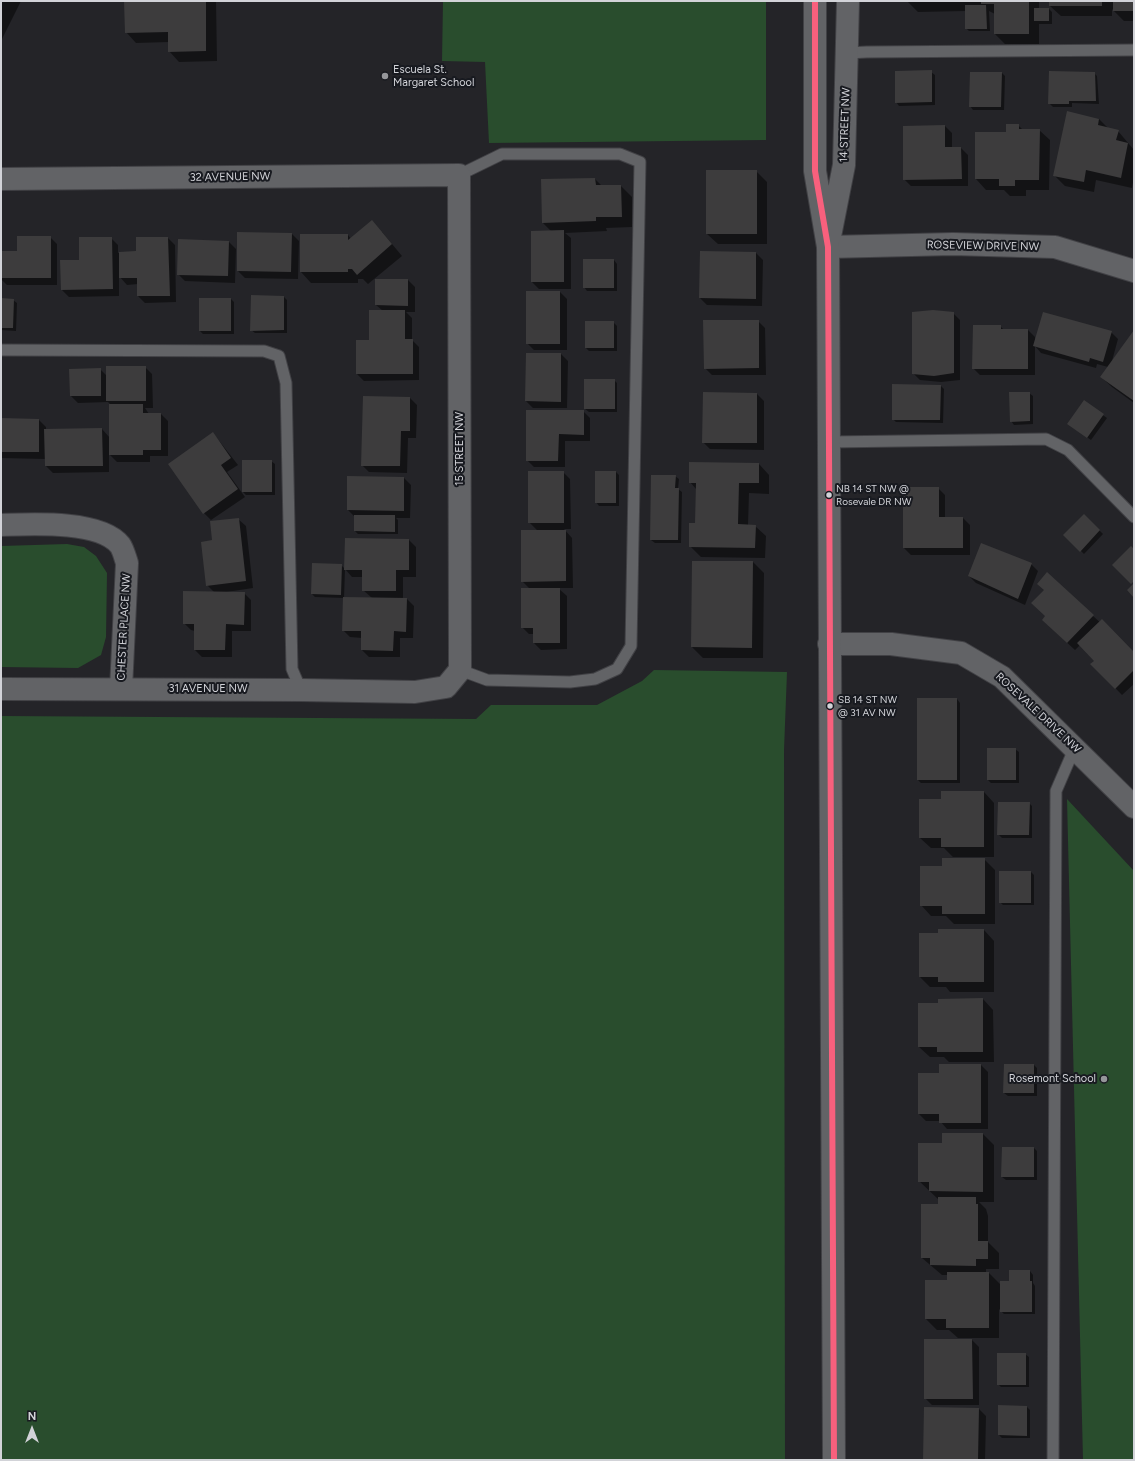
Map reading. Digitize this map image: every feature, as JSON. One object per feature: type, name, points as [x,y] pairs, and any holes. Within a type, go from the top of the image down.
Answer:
[{"type":"street","name":"14 STREET NW","points":[[815,1],[815,171],[828,248],[834,1460]]},
{"type":"street","name":"14 STREET NW","points":[[828,248],[844,165],[848,1]]},
{"type":"street","name":"32 AVENUE NW","points":[[1,179],[459,175]]},
{"type":"street","name":"15 STREET NW","points":[[459,175],[460,670]]},
{"type":"street","name":"ROSEVIEW DRIVE NW","points":[[828,248],[953,244],[1055,247],[1134,271]]},
{"type":"street","name":"CHESTER PLACE NW","points":[[1,525],[27,524],[73,527],[104,533],[120,546],[126,562],[121,689]]},
{"type":"street","name":"ROSEVALE DRIVE NW","points":[[829,644],[891,644],[961,653],[1002,677],[1134,807]]},
{"type":"street","name":"31 AVENUE NW","points":[[1,689],[415,692],[446,687],[460,670]]},
{"type":"lane","points":[[847,54],[867,52],[1134,50]]},
{"type":"lane","points":[[459,175],[502,154],[620,154],[640,162],[631,646],[617,669],[595,679],[570,682],[487,680],[460,670]]},
{"type":"lane","points":[[1,350],[264,351],[279,356],[286,383],[292,669],[301,690]]},
{"type":"lane","points":[[829,442],[1046,439],[1068,450],[1134,517]]},
{"type":"lane","points":[[1053,1460],[1056,791],[1074,747]]},
{"type":"green space","points":[[443,1],[766,1],[766,140],[489,143],[485,62],[442,61]]},
{"type":"green space","points":[[67,544],[84,547],[96,556],[107,573],[106,637],[101,655],[78,668],[1,667],[1,546]]},
{"type":"green space","points":[[654,670],[787,672],[784,750],[785,1460],[1,1460],[1,716],[476,719],[491,705],[597,705],[642,681]]},
{"type":"green space","name":"Rosemont School","points":[[1067,799],[1134,871],[1134,1460],[1083,1460]]},
{"type":"building","points":[[124,1],[206,1],[206,51],[168,52],[168,32],[125,33]]},
{"type":"building","points":[[981,1],[1029,1],[1029,34],[994,34],[994,4],[981,4]]},
{"type":"building","points":[[1049,1],[1102,1],[1102,6],[1049,6]]},
{"type":"building","points":[[1113,1],[1134,1],[1134,11],[1113,11]]},
{"type":"building","points":[[965,5],[986,5],[987,29],[965,29]]},
{"type":"building","points":[[1034,8],[1049,8],[1049,21],[1034,21]]},
{"type":"building","points":[[932,70],[932,102],[895,103],[895,71]]},
{"type":"building","points":[[1049,71],[1095,72],[1096,101],[1069,101],[1069,104],[1048,104]]},
{"type":"building","points":[[970,72],[1002,72],[1001,107],[969,107]]},
{"type":"building","points":[[1067,111],[1099,119],[1098,125],[1119,130],[1116,140],[1128,143],[1121,178],[1086,170],[1084,182],[1053,176]]},
{"type":"building","points":[[1006,124],[1019,124],[1019,129],[1040,129],[1039,180],[1015,180],[1015,186],[999,186],[999,179],[975,179],[975,132],[1006,132]]},
{"type":"building","points":[[945,125],[945,147],[961,147],[962,179],[903,180],[903,126]]},
{"type":"building","points":[[706,170],[757,170],[757,234],[706,234]]},
{"type":"building","points":[[595,178],[596,185],[621,185],[622,217],[596,217],[596,221],[542,223],[541,179]]},
{"type":"building","points":[[372,220],[392,244],[357,275],[352,269],[348,269],[348,272],[300,272],[300,234],[348,234],[348,240]]},
{"type":"building","points":[[564,230],[564,282],[531,282],[531,231]]},
{"type":"building","points":[[237,232],[292,233],[291,272],[237,271]]},
{"type":"building","points":[[17,236],[51,236],[51,278],[1,278],[1,251],[17,251]]},
{"type":"building","points":[[79,237],[112,237],[113,289],[61,290],[60,260],[79,260]]},
{"type":"building","points":[[136,237],[168,237],[170,296],[137,296],[137,278],[119,278],[119,252],[136,251]]},
{"type":"building","points":[[178,239],[229,241],[228,276],[177,275]]},
{"type":"building","points":[[700,251],[756,252],[756,299],[699,298]]},
{"type":"building","points":[[583,259],[614,259],[614,288],[583,288]]},
{"type":"building","points":[[375,279],[408,279],[408,306],[375,305]]},
{"type":"building","points":[[526,291],[560,291],[560,344],[526,344]]},
{"type":"building","points":[[251,295],[284,296],[284,330],[250,331]]},
{"type":"building","points":[[1,298],[14,299],[13,328],[1,328]]},
{"type":"building","points":[[199,298],[231,298],[231,331],[199,331]]},
{"type":"building","points":[[369,310],[405,310],[405,339],[413,339],[413,374],[356,374],[356,340],[369,340]]},
{"type":"building","points":[[933,310],[954,312],[954,373],[934,376],[912,374],[912,312]]},
{"type":"building","points":[[1043,312],[1112,331],[1103,362],[1090,358],[1089,362],[1033,346]]},
{"type":"building","points":[[703,320],[759,320],[759,368],[704,369]]},
{"type":"building","points":[[585,321],[614,321],[614,348],[585,348]]},
{"type":"building","points":[[973,325],[1001,325],[1001,329],[1028,329],[1028,369],[972,369]]},
{"type":"building","points":[[1134,330],[1134,401],[1100,377]]},
{"type":"building","points":[[526,353],[561,353],[561,402],[525,401]]},
{"type":"building","points":[[106,366],[146,366],[146,401],[106,401]]},
{"type":"building","points":[[101,368],[101,396],[70,396],[69,369]]},
{"type":"building","points":[[584,379],[615,379],[615,409],[584,409]]},
{"type":"building","points":[[892,384],[941,385],[940,420],[892,420]]},
{"type":"building","points":[[703,392],[757,393],[757,443],[702,443]]},
{"type":"building","points":[[1009,392],[1030,392],[1030,421],[1010,422]]},
{"type":"building","points":[[363,396],[410,397],[410,431],[401,431],[400,466],[361,466]]},
{"type":"building","points":[[1084,400],[1104,414],[1087,438],[1067,424]]},
{"type":"building","points":[[109,404],[143,404],[143,413],[161,413],[161,450],[143,450],[143,455],[109,455]]},
{"type":"building","points":[[526,410],[584,410],[584,435],[559,434],[558,461],[526,461]]},
{"type":"building","points":[[1,418],[39,419],[39,452],[1,452]]},
{"type":"building","points":[[102,428],[103,466],[45,466],[44,429]]},
{"type":"building","points":[[213,432],[231,458],[221,465],[238,489],[203,514],[168,464]]},
{"type":"building","points":[[242,460],[272,460],[272,492],[242,492]]},
{"type":"building","points":[[689,462],[759,463],[759,483],[739,483],[738,524],[756,525],[755,548],[689,547],[689,523],[695,523],[696,483],[689,483]]},
{"type":"building","points":[[528,471],[564,471],[564,523],[528,523]]},
{"type":"building","points":[[595,471],[616,471],[616,503],[595,503]]},
{"type":"building","points":[[651,475],[676,475],[675,488],[679,488],[678,540],[650,540]]},
{"type":"building","points":[[347,476],[404,477],[404,511],[347,510]]},
{"type":"building","points":[[903,487],[939,487],[939,517],[963,517],[963,548],[903,548]]},
{"type":"building","points":[[1084,514],[1100,530],[1080,552],[1063,535]]},
{"type":"building","points":[[354,515],[395,515],[395,532],[354,531]]},
{"type":"building","points":[[239,518],[246,581],[206,586],[201,542],[212,540],[210,521]]},
{"type":"building","points":[[521,530],[566,530],[566,581],[521,582]]},
{"type":"building","points":[[345,538],[409,539],[409,570],[396,570],[396,591],[362,591],[362,570],[344,570]]},
{"type":"building","points":[[981,543],[1032,563],[1018,599],[968,576]]},
{"type":"building","points":[[1131,546],[1134,549],[1134,581],[1131,584],[1112,565]]},
{"type":"building","points":[[692,561],[753,561],[752,648],[691,647]]},
{"type":"building","points":[[312,563],[342,564],[341,595],[311,594]]},
{"type":"building","points":[[1047,572],[1094,615],[1067,643],[1042,620],[1045,616],[1031,603],[1044,590],[1037,584]]},
{"type":"building","points":[[1134,583],[1134,598],[1127,590]]},
{"type":"building","points":[[521,588],[560,588],[560,643],[533,643],[533,628],[521,628]]},
{"type":"building","points":[[183,591],[245,592],[244,625],[226,624],[225,650],[194,650],[194,624],[183,624]]},
{"type":"building","points":[[343,597],[407,598],[406,632],[394,631],[393,651],[361,650],[361,631],[342,631]]},
{"type":"building","points":[[1102,619],[1134,652],[1134,670],[1115,689],[1090,664],[1094,661],[1077,643]]},
{"type":"building","points":[[917,698],[957,698],[957,780],[917,780]]},
{"type":"building","points":[[987,748],[1016,748],[1016,780],[987,780]]},
{"type":"building","points":[[941,791],[984,791],[984,847],[941,847],[941,838],[919,838],[919,799],[941,799]]},
{"type":"building","points":[[998,802],[1030,802],[1029,835],[997,835]]},
{"type":"building","points":[[942,858],[985,858],[985,914],[942,914],[942,906],[920,906],[920,866],[942,866]]},
{"type":"building","points":[[999,871],[1031,871],[1031,903],[999,903]]},
{"type":"building","points":[[938,929],[984,929],[984,982],[938,982],[938,977],[919,977],[919,933],[938,933]]},
{"type":"building","points":[[983,998],[983,1052],[937,1052],[937,1047],[918,1047],[918,1003],[938,1003],[938,999]]},
{"type":"building","points":[[939,1064],[981,1064],[981,1123],[939,1123],[939,1114],[918,1114],[918,1073],[939,1073]]},
{"type":"building","points":[[1004,1064],[1034,1064],[1034,1093],[1003,1093]]},
{"type":"building","points":[[942,1133],[983,1133],[983,1192],[929,1191],[929,1182],[918,1182],[918,1143],[942,1143]]},
{"type":"building","points":[[1002,1147],[1034,1147],[1034,1177],[1001,1177]]},
{"type":"building","points":[[938,1197],[976,1197],[976,1204],[978,1204],[978,1241],[988,1241],[988,1259],[976,1259],[976,1266],[930,1265],[930,1258],[921,1258],[921,1204],[938,1204]]},
{"type":"building","points":[[1009,1270],[1030,1270],[1030,1281],[1032,1281],[1032,1312],[1000,1312],[1000,1281],[1009,1281]]},
{"type":"building","points":[[947,1272],[989,1272],[989,1328],[946,1328],[946,1319],[925,1319],[925,1280],[947,1280]]},
{"type":"building","points":[[924,1339],[972,1339],[973,1399],[924,1399]]},
{"type":"building","points":[[997,1353],[1026,1353],[1026,1385],[997,1385]]},
{"type":"building","points":[[998,1405],[1027,1406],[1027,1436],[998,1435]]},
{"type":"building","points":[[924,1407],[979,1408],[978,1460],[923,1460]]},
{"type":"transit line","points":[[815,1],[815,171],[828,247],[834,1460]]},
{"type":"place","name":"Escuela St. Margaret School","points":[[385,76]]},
{"type":"place","name":"NB 14 ST NW @ Rosevale DR NW","points":[[829,495]]},
{"type":"place","name":"SB 14 ST NW @ 31 AV NW","points":[[830,706]]},
{"type":"place","name":"Rosemont School","points":[[1104,1079]]}]
